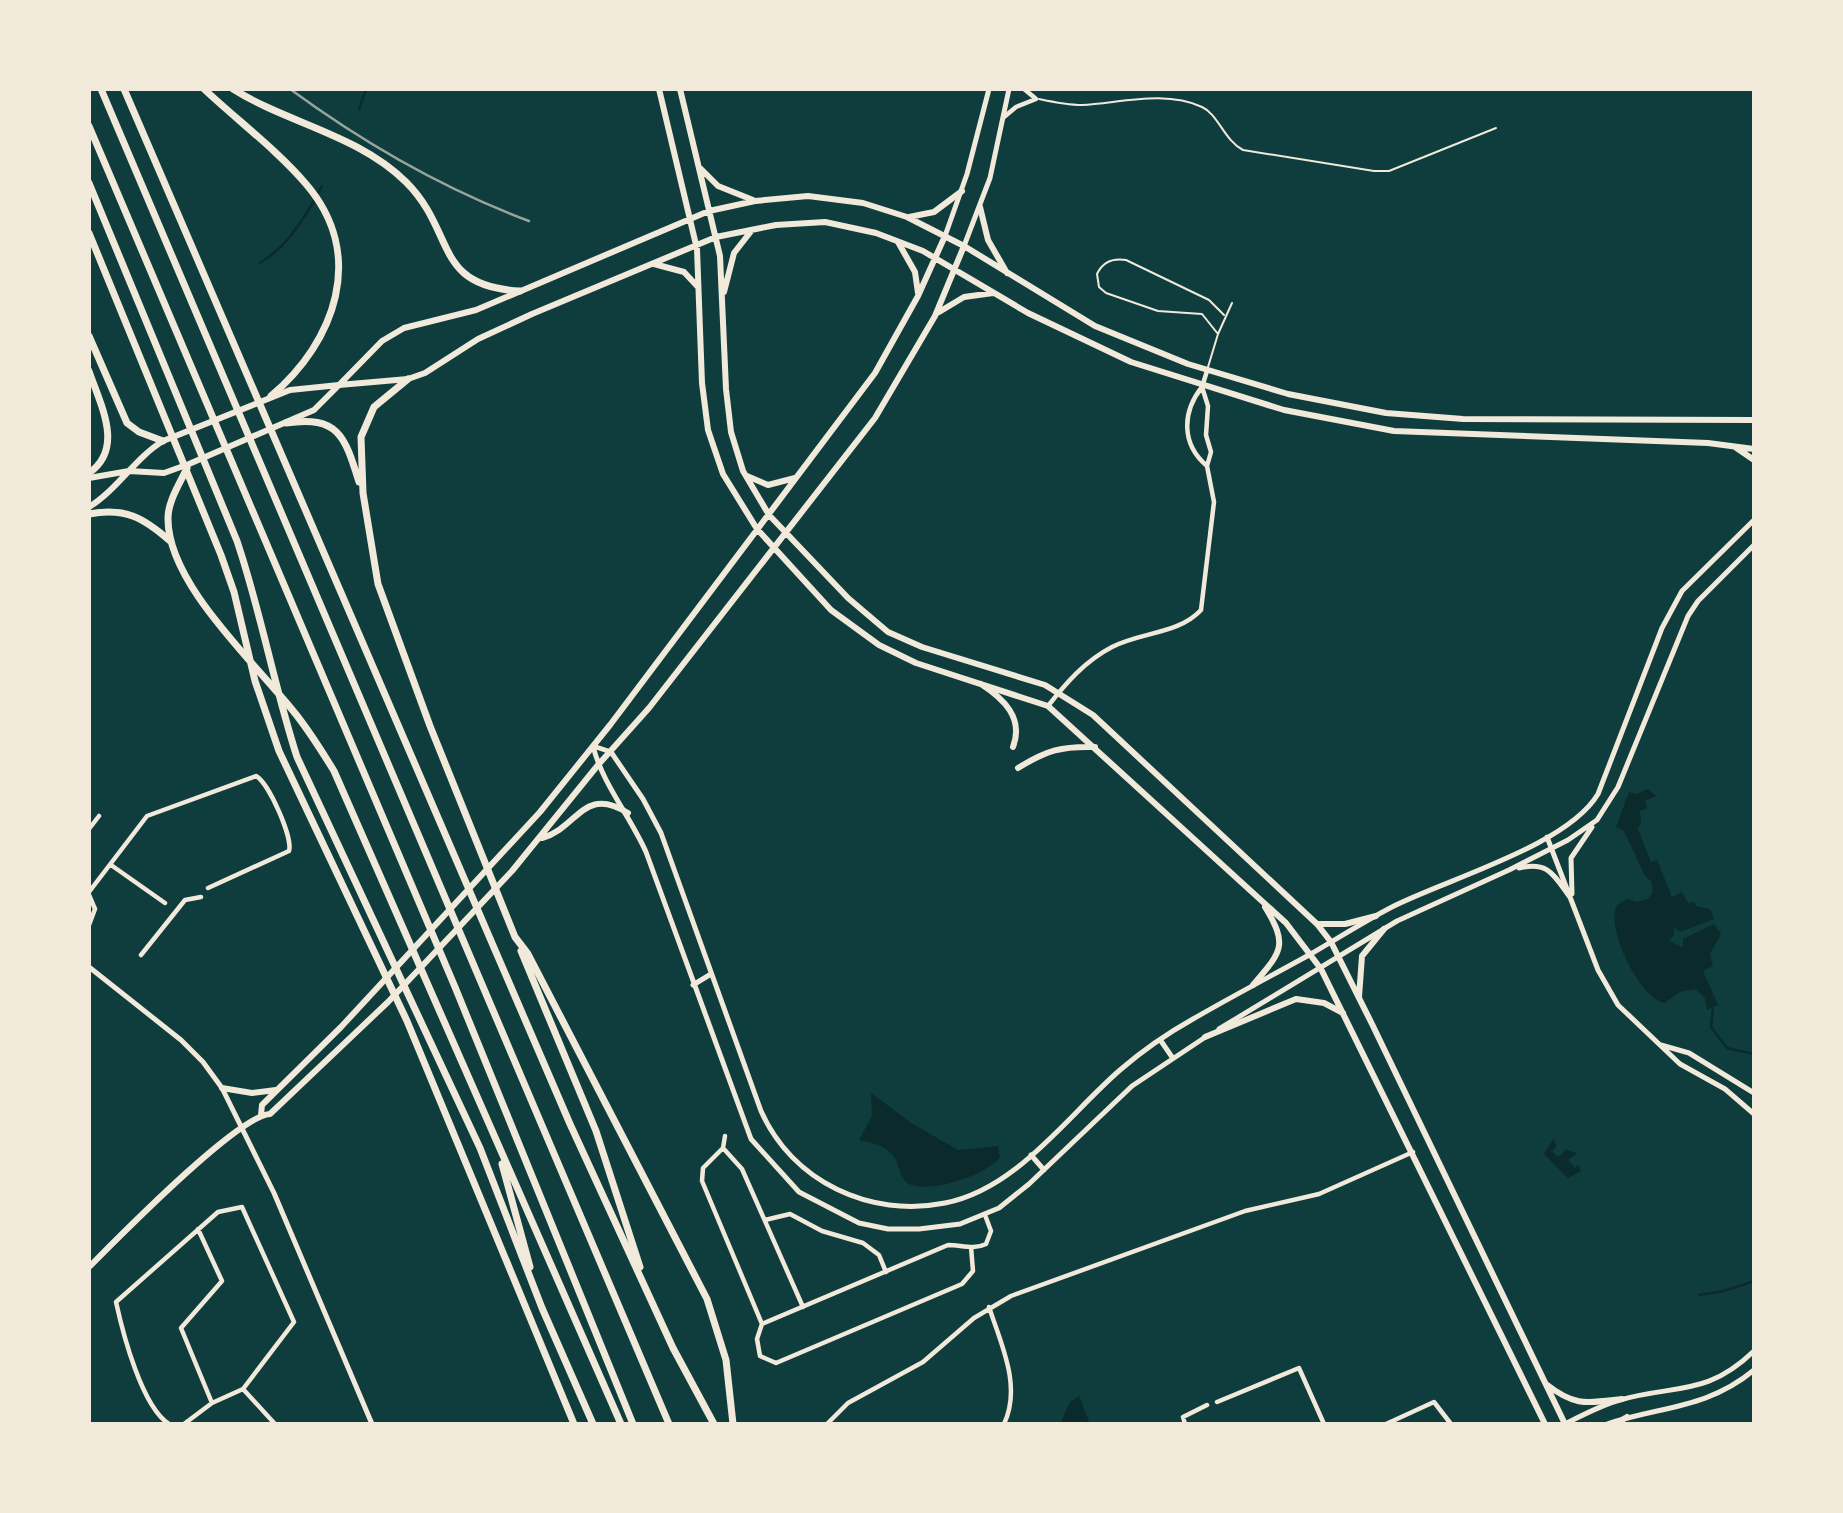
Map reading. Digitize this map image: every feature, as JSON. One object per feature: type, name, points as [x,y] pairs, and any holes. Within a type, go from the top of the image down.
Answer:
[{"type":"highway","points":[[101,89],[669,1424]]},
{"type":"highway","points":[[124,89],[286,460],[531,1037],[679,1360],[714,1424]]},
{"type":"highway","points":[[204,89],[307,185],[334,237],[339,259],[328,326],[293,377],[271,396]]},
{"type":"highway","points":[[233,89],[311,125],[387,166],[425,203],[463,274],[481,286],[520,291]]},
{"type":"highway","points":[[89,126],[460,999],[633,1424]]},
{"type":"highway","points":[[89,184],[216,485],[254,593],[284,716],[316,801],[480,1148],[542,1308],[593,1424]]},
{"type":"highway","points":[[89,233],[221,555],[265,715],[307,814],[407,1021],[574,1424]]},
{"type":"highway","points":[[89,336],[127,423],[139,432],[163,441]]},
{"type":"highway","points":[[89,371],[109,437],[104,459],[89,475]]},
{"type":"highway","points":[[363,493],[361,437],[368,417],[386,394],[408,379]]},
{"type":"highway","points":[[286,423],[320,422],[339,433],[349,449],[363,493],[383,603],[515,937],[596,1131],[646,1288]]},
{"type":"highway","points":[[171,541],[169,507],[189,464]]},
{"type":"highway","points":[[89,514],[127,512],[150,523],[171,541],[208,611],[298,717],[334,771],[621,1424]]},
{"type":"highway","points":[[515,937],[534,966],[707,1299],[721,1342],[733,1424]]},
{"type":"highway","points":[[495,1138],[542,1308]]},
{"type":"main road","points":[[659,89],[696,244],[702,383],[708,430],[723,474],[757,529],[831,610],[870,640],[916,663],[1048,706],[1286,923],[1312,953],[1321,969],[1414,1152],[1545,1424]]},
{"type":"main road","points":[[680,89],[716,237],[723,297],[728,411],[744,473],[769,515],[848,598],[888,632],[922,647],[1028,678],[1059,691],[1093,715],[1134,750],[1317,924],[1339,958],[1566,1424]]},
{"type":"main road","points":[[699,166],[718,186],[755,201]]},
{"type":"main road","points":[[908,217],[934,212],[962,191]]},
{"type":"main road","points":[[89,475],[129,471],[164,473],[286,423],[314,410],[391,334],[418,323],[476,310],[690,218],[755,201],[822,197],[863,203],[908,217],[964,246],[1095,326],[1207,371],[1287,394],[1409,416],[1521,421],[1753,420]]},
{"type":"main road","points":[[981,207],[988,240],[1008,275]]},
{"type":"main road","points":[[89,507],[148,450],[163,441],[271,396],[305,387],[408,379],[425,373],[499,329],[696,244],[753,229],[825,222],[851,226],[897,240],[936,257],[994,293],[1087,344],[1202,387],[1284,410],[1387,430],[1730,444],[1754,449]]},
{"type":"main road","points":[[723,297],[734,253],[753,229]]},
{"type":"main road","points":[[261,1115],[262,1105],[375,991],[540,811],[593,746],[875,373],[918,296],[945,236]]},
{"type":"main road","points":[[897,240],[913,266],[918,296]]},
{"type":"main road","points":[[89,1266],[218,1146],[261,1115],[270,1114],[388,1002],[540,839],[875,418],[935,316],[964,246]]},
{"type":"main road","points":[[648,265],[677,269],[690,277],[699,289]]},
{"type":"main road","points":[[935,316],[957,300],[994,293]]},
{"type":"main road","points":[[1730,444],[1754,460]]},
{"type":"main road","points":[[744,473],[757,482],[768,485],[782,484],[800,475]]},
{"type":"main road","points":[[973,680],[996,694],[1013,713],[1016,727],[1013,747]]},
{"type":"main road","points":[[1018,768],[1044,752],[1070,747],[1096,747]]},
{"type":"main road","points":[[540,839],[550,836],[582,809],[592,805],[611,805],[628,813]]},
{"type":"main road","points":[[1253,985],[1274,961],[1280,946],[1280,931],[1260,899]]},
{"type":"main road","points":[[1317,924],[1345,924],[1376,916]]},
{"type":"main road","points":[[1359,999],[1362,956],[1384,929]]},
{"type":"main road","points":[[1205,1037],[1296,999],[1324,1003],[1344,1014]]},
{"type":"main road","points":[[222,1088],[252,1093],[277,1089]]},
{"type":"main road","points":[[1544,1382],[1563,1397],[1579,1404],[1622,1399]]},
{"type":"main road","points":[[1615,1424],[1627,1417]]},
{"type":"street","points":[[945,236],[962,191],[989,89]]},
{"type":"street","points":[[964,246],[981,207],[1009,89]]},
{"type":"street","points":[[1003,118],[1016,107],[1036,99],[1024,89]]},
{"type":"street","points":[[1207,371],[1202,387],[1189,404],[1187,425],[1193,454],[1207,466]]},
{"type":"street","points":[[1048,706],[1075,673],[1112,647],[1189,623],[1201,610],[1214,502],[1207,466],[1211,453],[1206,435],[1208,406],[1202,387]]},
{"type":"street","points":[[593,746],[611,752],[643,799],[661,833],[766,1121],[804,1168],[856,1200],[907,1208],[947,1203],[988,1186],[1031,1155],[1121,1069],[1161,1041],[1253,985],[1376,916],[1547,837],[1581,816],[1598,794],[1662,628],[1682,591],[1754,520]]},
{"type":"street","points":[[1573,901],[1571,858],[1618,787],[1688,616],[1698,601],[1754,545]]},
{"type":"street","points":[[593,746],[598,765],[628,813],[646,852],[744,1125],[774,1168],[799,1192],[859,1223],[888,1230],[960,1224],[985,1215],[1012,1199],[1129,1088],[1172,1057],[1384,929],[1553,848],[1597,820]]},
{"type":"street","points":[[89,925],[95,909],[89,894],[147,816],[256,776],[266,784],[289,838],[289,851],[208,888]]},
{"type":"street","points":[[89,828],[99,816]]},
{"type":"street","points":[[1547,837],[1610,993],[1628,1017],[1680,1064],[1725,1089],[1754,1114]]},
{"type":"street","points":[[1509,870],[1535,864],[1544,867],[1573,901]]},
{"type":"street","points":[[111,865],[164,903]]},
{"type":"street","points":[[1461,876],[1466,890]]},
{"type":"street","points":[[141,955],[185,900],[201,897]]},
{"type":"street","points":[[89,967],[187,1045],[212,1072],[222,1088],[274,1193],[372,1424]]},
{"type":"street","points":[[693,985],[711,974]]},
{"type":"street","points":[[1161,1041],[1172,1057]]},
{"type":"street","points":[[1659,1044],[1689,1053],[1754,1093]]},
{"type":"street","points":[[725,1136],[723,1148],[704,1168],[702,1181],[762,1324],[757,1339],[760,1356],[776,1363],[962,1284],[972,1271],[971,1247]]},
{"type":"street","points":[[723,1148],[730,1159],[742,1169],[803,1307]]},
{"type":"street","points":[[827,1424],[848,1402],[923,1362],[989,1307],[1245,1211],[1319,1194],[1414,1152]]},
{"type":"street","points":[[1031,1155],[1044,1170]]},
{"type":"street","points":[[169,1424],[160,1418],[150,1402],[116,1302],[218,1212],[242,1207],[294,1322],[243,1389],[212,1403],[184,1424]]},
{"type":"street","points":[[765,1220],[790,1214],[822,1231],[863,1243],[879,1255],[886,1272]]},
{"type":"street","points":[[762,1324],[948,1245],[978,1248],[990,1240],[991,1231],[985,1215]]},
{"type":"street","points":[[198,1229],[222,1281],[181,1328],[212,1403]]},
{"type":"street","points":[[989,1307],[1011,1384],[1010,1410],[1004,1424]]},
{"type":"street","points":[[1566,1424],[1622,1399],[1710,1383],[1741,1364],[1754,1351]]},
{"type":"street","points":[[1217,1402],[1299,1368],[1324,1424]]},
{"type":"street","points":[[1607,1424],[1627,1417],[1700,1402],[1738,1384],[1754,1370]]},
{"type":"street","points":[[243,1389],[275,1424]]},
{"type":"street","points":[[1386,1424],[1434,1402],[1451,1424]]},
{"type":"street","points":[[1185,1424],[1183,1417],[1207,1405]]},
{"type":"lane","points":[[1036,99],[1080,105],[1153,99],[1198,105],[1208,110],[1229,140],[1243,150],[1377,172],[1397,169],[1496,128]]},
{"type":"lane","points":[[1218,334],[1202,314],[1158,312],[1106,293],[1098,287],[1097,274],[1107,262],[1116,258],[1126,260],[1209,300],[1224,315]]},
{"type":"lane","points":[[1207,371],[1224,315],[1231,303]]},
{"type":"water","points":[[1648,789],[1656,796],[1645,801],[1647,808],[1640,811],[1641,825],[1637,827],[1651,862],[1657,860],[1672,897],[1682,892],[1688,903],[1694,902],[1696,906],[1710,909],[1714,919],[1680,932],[1674,927],[1674,935],[1669,941],[1683,947],[1683,939],[1714,924],[1721,934],[1710,954],[1713,966],[1703,971],[1718,1005],[1707,1010],[1705,998],[1695,989],[1680,992],[1664,1003],[1654,998],[1635,975],[1620,945],[1615,916],[1617,905],[1627,899],[1637,902],[1648,899],[1653,891],[1651,881],[1645,876],[1624,831],[1616,827],[1629,792],[1636,794]]},
{"type":"water","points":[[871,1093],[913,1124],[958,1150],[998,1146],[1000,1157],[984,1170],[958,1181],[930,1187],[909,1184],[889,1151],[859,1140],[872,1116]]},
{"type":"water","points":[[1553,1139],[1557,1146],[1552,1151],[1558,1157],[1565,1151],[1563,1149],[1577,1153],[1568,1160],[1575,1168],[1578,1165],[1581,1171],[1568,1178],[1544,1154]]},
{"type":"water","points":[[1079,1396],[1090,1424],[1060,1424],[1070,1402]]},
{"type":"waterway","points":[[359,109],[366,89]]},
{"type":"waterway","points":[[317,195],[322,186]]},
{"type":"waterway","points":[[260,263],[284,243],[314,201]]},
{"type":"waterway","points":[[1713,1009],[1711,1027],[1727,1048],[1754,1054]]},
{"type":"waterway","points":[[1699,1295],[1724,1291],[1754,1281]]},
{"type":"railway","points":[[290,89],[405,163],[465,194],[529,221]]}]
